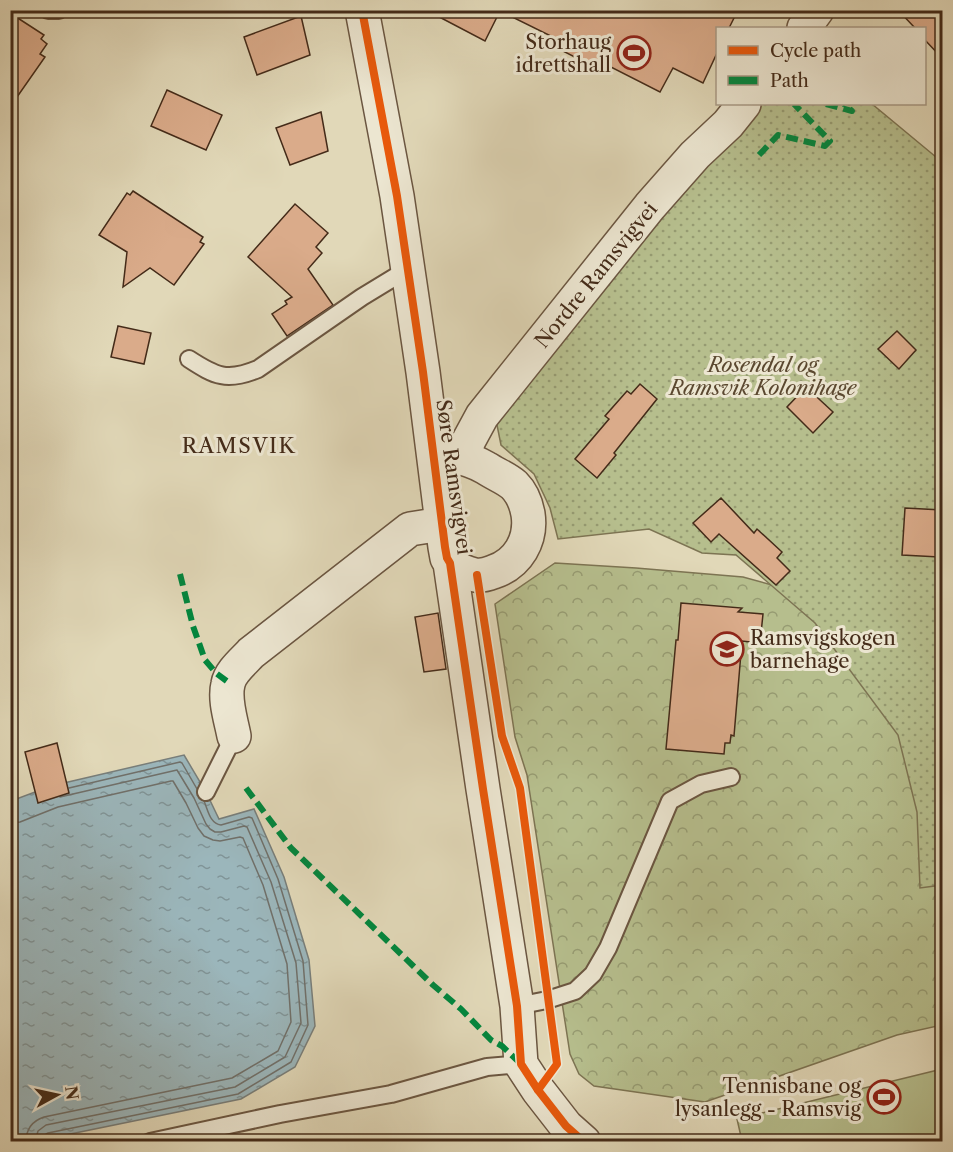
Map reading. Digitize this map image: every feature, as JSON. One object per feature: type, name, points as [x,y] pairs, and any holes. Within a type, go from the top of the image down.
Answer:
[{"type":"street","name":"Søre Ramsvigvei","points":[[362,10],[395,185],[423,372],[448,461],[442,524],[447,558],[450,563],[517,1006],[520,1064]]},
{"type":"street","points":[[805,27],[817,10]]},
{"type":"street","name":"Nordre Ramsvigvei","points":[[448,461],[469,440],[482,416],[650,206],[743,105]]},
{"type":"street","name":"Søre Ramsvigvei","points":[[448,461],[478,464],[514,485],[525,501],[528,519],[528,532],[519,554],[502,569],[477,575],[450,563]]},
{"type":"street","name":"Søre Ramsvigvei","points":[[234,736],[227,696],[228,682],[251,653],[410,529],[442,524]]},
{"type":"street","points":[[520,1064],[566,1126],[584,1142]]},
{"type":"lane","points":[[48,10],[59,10]]},
{"type":"lane","points":[[189,359],[214,374],[228,377],[245,374],[266,363],[362,297],[408,269]]},
{"type":"lane","points":[[206,792],[234,736]]},
{"type":"lane","points":[[517,1006],[548,1000],[575,991],[593,974],[608,948],[670,801],[701,784],[731,777]]},
{"type":"lane","points":[[150,1142],[173,1139],[280,1114],[392,1094],[487,1067],[520,1064]]},
{"type":"green space","name":"Rosendal og Ramsvik Kolonihage","points":[[756,105],[873,105],[942,162],[942,885],[920,888],[917,812],[898,735],[815,623],[736,555],[702,553],[649,529],[558,539],[550,508],[534,474],[501,445],[496,420],[528,378]]},
{"type":"green space","points":[[555,563],[743,577],[779,587],[942,585],[942,1025],[897,1035],[705,1102],[594,1086],[579,1074],[570,1054],[527,775],[515,737],[495,604]]},
{"type":"green space","name":"Tennisbane og lysanlegg - Ramsvig","points":[[942,1069],[942,1141],[742,1141],[737,1119]]},
{"type":"water","points":[[184,755],[219,819],[254,809],[284,877],[309,960],[315,1026],[295,1067],[241,1099],[42,1141],[11,1142],[11,801],[51,786]]},
{"type":"building","name":"Storhaug idrettshall","points":[[426,10],[738,10],[730,27],[716,27],[716,55],[703,83],[673,68],[660,92],[611,67],[608,74],[553,46],[557,39],[500,11],[485,41]]},
{"type":"building","points":[[898,10],[942,10],[942,58],[926,41],[926,27],[914,27]]},
{"type":"building","points":[[10,13],[44,35],[41,39],[47,44],[40,54],[45,57],[10,107]]},
{"type":"building","points":[[301,16],[310,55],[257,75],[244,37]]},
{"type":"building","points":[[167,90],[222,115],[206,150],[151,126]]},
{"type":"building","points":[[321,112],[328,151],[290,165],[276,128]]},
{"type":"building","points":[[133,191],[203,237],[200,242],[204,244],[174,285],[150,268],[123,287],[127,252],[99,235],[127,193],[130,195]]},
{"type":"building","points":[[295,204],[328,233],[316,247],[322,253],[308,269],[333,305],[287,336],[272,314],[287,304],[285,301],[292,297],[248,257]]},
{"type":"building","points":[[118,326],[151,333],[144,364],[111,357]]},
{"type":"building","points":[[897,331],[916,350],[899,369],[878,349]]},
{"type":"building","points":[[640,384],[657,399],[597,478],[575,459],[609,419],[605,416],[627,391],[631,394]]},
{"type":"building","points":[[806,387],[833,412],[813,433],[787,407]]},
{"type":"building","points":[[721,498],[754,533],[757,529],[782,552],[777,558],[790,571],[776,585],[719,534],[711,542],[693,523]]},
{"type":"building","points":[[905,508],[942,510],[942,542],[940,542],[939,557],[902,555]]},
{"type":"building","points":[[681,603],[742,608],[738,612],[763,614],[760,643],[742,641],[734,736],[731,735],[730,743],[725,743],[724,754],[666,749]]},
{"type":"building","points":[[438,613],[446,669],[424,672],[415,617]]},
{"type":"building","points":[[57,743],[69,793],[38,803],[25,752]]},
{"type":"marked path","points":[[759,155],[778,135],[825,146],[830,141],[795,105]]},
{"type":"marked path","points":[[830,105],[852,111],[845,105]]},
{"type":"marked path","points":[[180,574],[193,626],[205,660],[228,682]]},
{"type":"marked path","points":[[246,788],[291,848],[491,1040],[502,1046],[521,1064]]},
{"type":"cycle path","points":[[362,10],[397,196],[423,372],[445,547],[450,563],[517,1006],[521,1064],[566,1126],[584,1142]]},
{"type":"cycle path","points":[[477,575],[502,736],[520,788],[557,1064],[538,1090]]},
{"type":"place","name":"Storhaug idrettshall","points":[[634,53]]},
{"type":"place","name":"Ramsvigskogen barnehage","points":[[727,649]]},
{"type":"place","name":"Tennisbane og lysanlegg - Ramsvig","points":[[884,1097]]},
{"type":"district","name":"RAMSVIK","points":[[239,445]]}]
